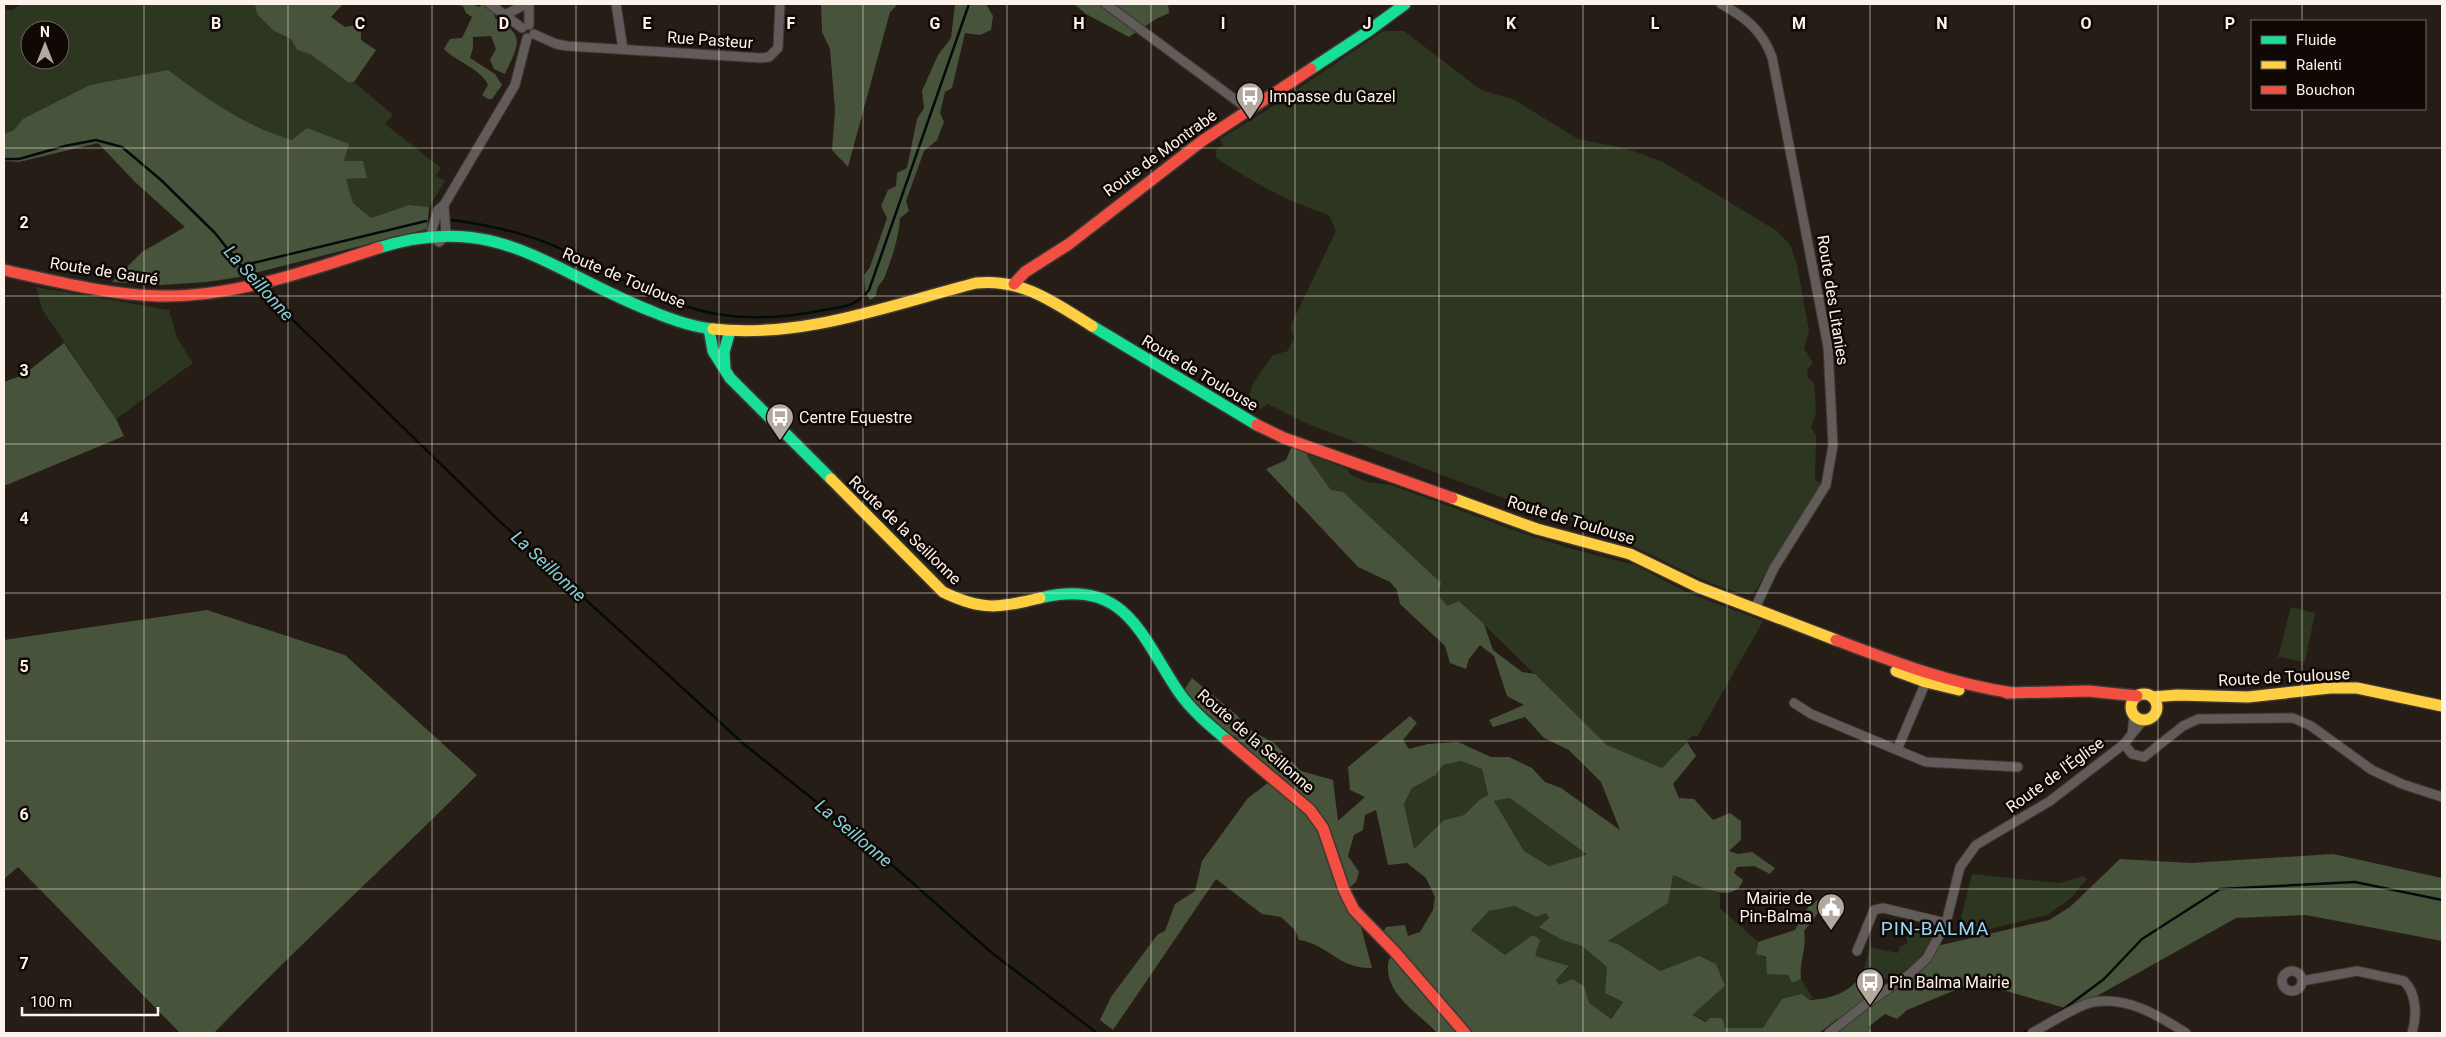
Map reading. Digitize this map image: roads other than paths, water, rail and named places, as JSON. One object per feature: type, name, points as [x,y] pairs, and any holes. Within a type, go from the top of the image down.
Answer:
[{"type":"street","points":[[490,4],[525,27]]},
{"type":"street","points":[[505,15],[528,4]]},
{"type":"street","points":[[439,238],[438,210],[444,205],[515,84],[530,36],[522,34],[525,27],[528,4]]},
{"type":"street","points":[[616,4],[623,49]]},
{"type":"street","name":"Rue Pasteur","points":[[530,36],[556,44],[761,58],[769,56],[778,48],[780,4]]},
{"type":"street","points":[[1106,4],[1248,109]]},
{"type":"street","name":"Route de Montrabé","points":[[1014,284],[1023,273],[1067,246],[1158,173],[1248,109],[1370,31],[1405,4]]},
{"type":"street","name":"Route des Litanies","points":[[1721,4],[1758,29],[1772,57],[1823,316],[1831,381],[1833,445],[1826,485],[1774,568],[1755,608]]},
{"type":"street","points":[[439,238],[444,205]]},
{"type":"street","name":"Route de Toulouse","points":[[229,289],[439,238],[476,237],[508,243],[524,249],[549,263],[656,313],[709,329],[730,331],[758,332],[804,326],[976,283],[990,281],[1014,284],[1038,293],[1106,336],[1263,429],[1537,529],[1630,554],[1698,587],[1832,638],[1928,678],[2013,693],[2102,692],[2123,699],[2152,717],[2156,710],[2167,701],[2185,696]]},
{"type":"street","name":"Route de Gauré","points":[[4,270],[143,296],[188,295],[229,289]]},
{"type":"street","name":"Route de la Seillonne","points":[[709,329],[713,351],[730,378],[932,582],[956,601],[969,606],[992,608],[1052,595],[1081,593],[1107,601],[1131,616],[1145,632],[1173,684],[1191,707],[1310,810],[1322,828],[1344,890],[1354,910],[1394,951],[1466,1033]]},
{"type":"street","points":[[724,368],[724,352],[730,331]]},
{"type":"street","points":[[1898,750],[1928,678]]},
{"type":"street","name":"Route de Toulouse","points":[[2137,709],[2145,694],[2152,697],[2248,697],[2330,688],[2357,688],[2442,706]]},
{"type":"street","points":[[2152,697],[2156,710]]},
{"type":"street","points":[[1794,703],[1811,714],[1926,762],[2018,767]]},
{"type":"street","points":[[2137,709],[2127,741],[2132,754],[2144,757],[2183,726],[2198,719],[2293,718],[2311,726],[2372,770],[2402,784],[2442,797]]},
{"type":"street","name":"Route de l'Église","points":[[1829,1033],[1867,1002],[1917,968],[1934,947],[1946,923],[1960,867],[1976,845],[2038,809],[2127,741]]},
{"type":"street","points":[[1857,951],[1874,910],[1883,908],[1946,923]]},
{"type":"street","points":[[2302,981],[2357,971],[2404,981],[2409,986],[2415,1004],[2412,1033]]},
{"type":"street","points":[[2032,1033],[2092,1002],[2114,1001],[2142,1008],[2186,1033]]},
{"type":"waterway","points":[[452,220],[494,227],[535,238],[656,295],[704,312],[737,317],[770,317],[803,314],[852,304],[869,290],[969,4]]},
{"type":"waterway","name":"La Seillonne","points":[[4,159],[19,159],[65,146],[96,140],[122,147],[161,180],[215,233],[253,281]]},
{"type":"waterway","points":[[241,266],[426,221]]},
{"type":"waterway","name":"La Seillonne","points":[[259,287],[494,516],[745,745],[858,835],[992,953],[1097,1033]]},
{"type":"waterway","points":[[2057,1014],[2104,979],[2142,939],[2220,889],[2355,882],[2442,900]]},
{"type":"waterway","points":[[2023,1033],[2030,1029]]},
{"type":"place","name":"Impasse du Gazel","points":[[1250,120]]},
{"type":"place","name":"Centre Equestre","points":[[780,441]]},
{"type":"place","name":"Mairie de Pin-Balma","points":[[1831,931]]},
{"type":"place","name":"Pin Balma Mairie","points":[[1870,1006]]},
{"type":"district","name":"PIN-BALMA","points":[[1935,928]]}]
